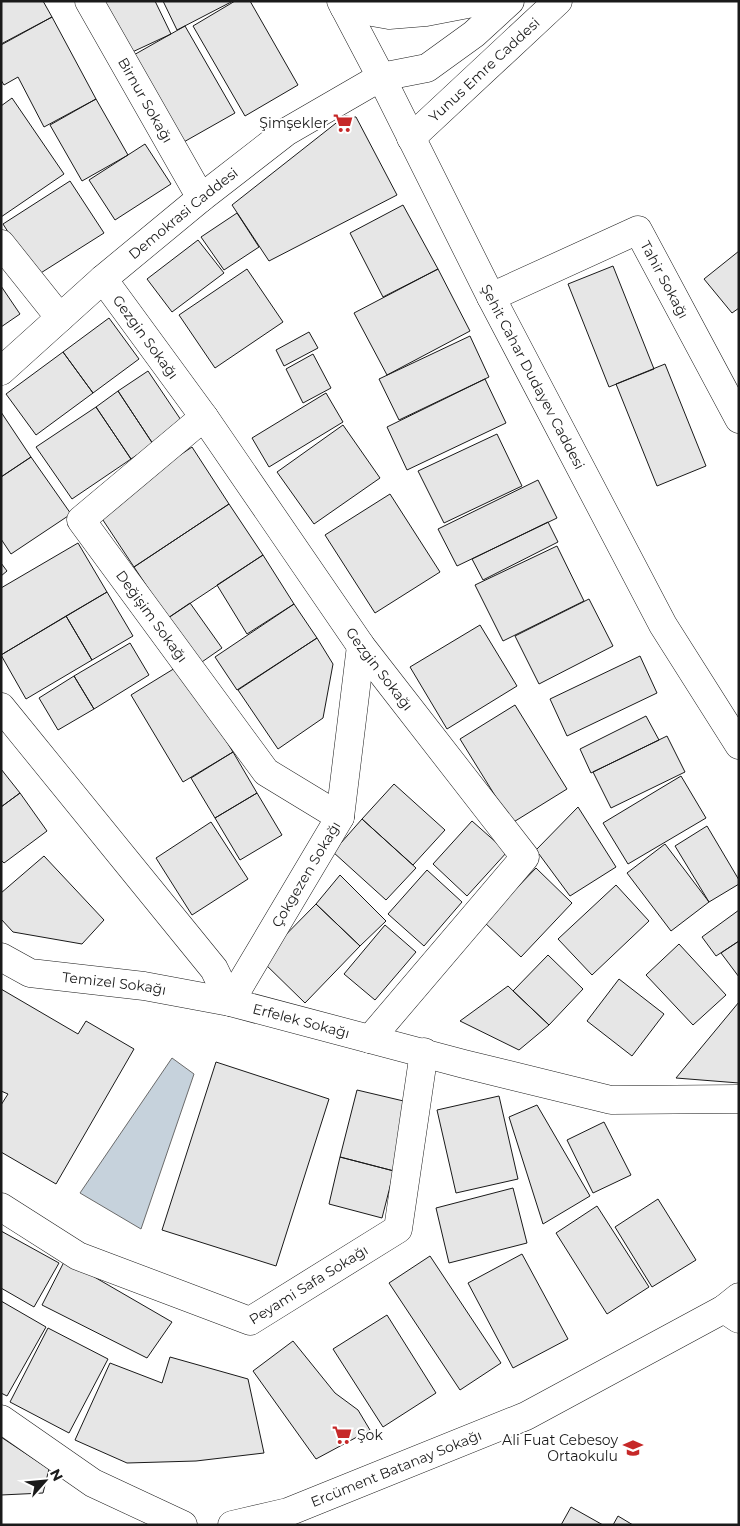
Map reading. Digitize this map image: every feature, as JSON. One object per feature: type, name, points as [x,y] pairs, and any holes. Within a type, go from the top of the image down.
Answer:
[{"type":"street","name":"Birnur Sokağı","points":[[89,1],[201,198]]},
{"type":"street","points":[[342,4],[389,16],[426,12],[483,1]]},
{"type":"street","points":[[381,77],[427,68],[474,34],[510,1]]},
{"type":"street","name":"Yunus Emre Caddesi","points":[[411,138],[558,1]]},
{"type":"street","name":"Şehit Cahar Dudayev Caddesi","points":[[342,4],[381,77],[491,297],[663,625],[739,745]]},
{"type":"street","name":"Demokrasi Caddesi","points":[[1,371],[103,279],[201,198],[286,132],[381,77]]},
{"type":"street","name":"Tahir Sokağı","points":[[491,297],[638,230],[739,419]]},
{"type":"street","points":[[1,244],[60,318]]},
{"type":"street","name":"Gezgin Sokağı","points":[[103,279],[204,418],[361,646],[525,857],[370,1039]]},
{"type":"street","name":"Değişim Sokağı","points":[[204,418],[81,520],[266,772],[340,817]]},
{"type":"street","name":"Çokgezen Sokağı","points":[[230,1002],[340,817],[361,646]]},
{"type":"street","points":[[1,707],[214,969],[230,1002]]},
{"type":"street","name":"Temizel Sokağı","points":[[1,958],[30,973],[144,986],[230,1002]]},
{"type":"street","name":"Erfelek Sokağı","points":[[230,1002],[464,1064],[611,1100],[739,1100]]},
{"type":"street","name":"Peyami Safa Sokağı","points":[[1,1207],[78,1256],[250,1321],[398,1229],[424,1052]]},
{"type":"street","name":"Ercüment Batanay Sokağı","points":[[232,1525],[288,1512],[526,1416],[734,1308]]},
{"type":"street","points":[[1,1419],[93,1483],[183,1525]]},
{"type":"shaded area","points":[[172,1058],[194,1074],[141,1229],[80,1193]]},
{"type":"building","points":[[1,1],[43,1],[52,17],[1,44]]},
{"type":"building","points":[[103,1],[155,1],[171,34],[128,54]]},
{"type":"building","points":[[163,1],[233,1],[177,30]]},
{"type":"building","points":[[235,1],[250,1],[298,85],[245,116],[193,26]]},
{"type":"building","points":[[52,17],[96,99],[44,127],[18,77],[4,85],[1,80],[1,45]]},
{"type":"building","points":[[185,26],[235,113],[182,143],[132,56]]},
{"type":"building","points":[[12,98],[64,174],[1,217],[1,106]]},
{"type":"building","points":[[96,99],[128,155],[82,181],[50,125]]},
{"type":"building","points":[[345,116],[356,117],[397,195],[269,261],[232,205]]},
{"type":"building","points":[[145,144],[171,184],[115,220],[89,180]]},
{"type":"building","points":[[70,181],[104,233],[36,276],[3,224]]},
{"type":"building","points":[[403,205],[438,269],[383,297],[350,233]]},
{"type":"building","points":[[237,213],[259,247],[224,270],[201,237]]},
{"type":"building","points":[[198,240],[224,273],[172,312],[147,279]]},
{"type":"building","points":[[739,251],[739,308],[732,313],[704,279]]},
{"type":"building","points":[[613,266],[654,369],[609,387],[568,284]]},
{"type":"building","points":[[247,269],[283,322],[215,368],[179,315]]},
{"type":"building","points":[[438,269],[470,331],[387,375],[354,313]]},
{"type":"building","points":[[1,286],[20,314],[1,327]]},
{"type":"building","points":[[109,318],[139,359],[93,393],[63,352]]},
{"type":"building","points":[[309,332],[318,348],[284,366],[276,350]]},
{"type":"building","points":[[470,336],[489,377],[399,420],[379,379]]},
{"type":"building","points":[[63,352],[93,393],[36,435],[6,394]]},
{"type":"building","points":[[313,354],[331,388],[303,403],[286,369]]},
{"type":"building","points":[[665,364],[706,466],[657,486],[616,384]]},
{"type":"building","points":[[148,371],[183,423],[153,444],[118,391]]},
{"type":"building","points":[[485,379],[506,423],[407,470],[387,427]]},
{"type":"building","points":[[118,391],[153,444],[131,459],[96,407]]},
{"type":"building","points":[[326,393],[343,422],[269,467],[252,438]]},
{"type":"building","points":[[96,407],[131,459],[72,499],[36,447]]},
{"type":"building","points":[[1,412],[31,457],[1,477]]},
{"type":"building","points":[[343,425],[380,478],[314,524],[277,472]]},
{"type":"building","points":[[497,434],[522,486],[444,523],[418,471]]},
{"type":"building","points":[[192,447],[229,504],[134,567],[97,511]]},
{"type":"building","points":[[31,457],[71,514],[11,554],[1,539],[1,477]]},
{"type":"building","points":[[538,480],[557,518],[457,566],[438,529]]},
{"type":"building","points":[[390,494],[440,572],[375,613],[325,535]]},
{"type":"building","points":[[229,504],[263,555],[168,618],[134,567]]},
{"type":"building","points":[[548,522],[558,542],[483,580],[472,559]]},
{"type":"building","points":[[78,543],[107,592],[1,655],[1,588]]},
{"type":"building","points":[[557,546],[584,601],[503,641],[475,585]]},
{"type":"building","points":[[263,555],[294,604],[247,634],[217,585]]},
{"type":"building","points":[[1,563],[7,571],[1,576]]},
{"type":"building","points":[[107,592],[133,636],[92,660],[66,616]]},
{"type":"building","points":[[589,599],[613,646],[539,684],[515,636]]},
{"type":"building","points":[[190,603],[222,648],[199,664],[168,618]]},
{"type":"building","points":[[294,604],[317,638],[237,690],[215,657]]},
{"type":"building","points":[[66,616],[92,660],[26,699],[1,655]]},
{"type":"building","points":[[480,625],[517,686],[447,729],[410,667]]},
{"type":"building","points":[[317,638],[333,664],[323,718],[278,749],[238,690]]},
{"type":"building","points":[[130,643],[149,675],[94,709],[74,676]]},
{"type":"building","points":[[640,656],[657,693],[567,736],[550,699]]},
{"type":"building","points":[[180,665],[233,752],[183,782],[131,695]]},
{"type":"building","points":[[74,676],[94,709],[58,730],[39,698]]},
{"type":"building","points":[[515,705],[567,789],[512,823],[460,739]]},
{"type":"building","points":[[646,716],[659,740],[591,773],[580,749]]},
{"type":"building","points":[[667,736],[685,772],[611,808],[593,772]]},
{"type":"building","points":[[233,752],[257,793],[215,818],[191,778]]},
{"type":"building","points":[[1,769],[20,793],[1,807]]},
{"type":"building","points":[[681,776],[706,818],[628,864],[603,823]]},
{"type":"building","points":[[394,784],[445,830],[413,865],[362,819]]},
{"type":"building","points":[[20,793],[47,831],[4,863],[1,860],[1,807]]},
{"type":"building","points":[[257,793],[282,835],[240,860],[215,818]]},
{"type":"building","points":[[578,807],[616,867],[570,896],[536,850]]},
{"type":"building","points":[[362,819],[416,868],[386,900],[333,852]]},
{"type":"building","points":[[472,821],[507,852],[467,896],[433,864]]},
{"type":"building","points":[[211,822],[248,879],[192,915],[156,858]]},
{"type":"building","points":[[707,826],[739,880],[739,884],[709,902],[675,846]]},
{"type":"building","points":[[665,844],[709,902],[671,931],[627,873]]},
{"type":"building","points":[[44,856],[104,920],[82,944],[13,932],[1,919],[1,893]]},
{"type":"building","points":[[536,868],[572,903],[521,957],[484,922]]},
{"type":"building","points":[[427,870],[462,902],[424,946],[388,914]]},
{"type":"building","points":[[340,875],[386,921],[360,946],[316,904]]},
{"type":"building","points":[[616,885],[649,921],[592,975],[558,939]]},
{"type":"building","points":[[316,904],[360,946],[305,1003],[261,960]]},
{"type":"building","points":[[739,910],[739,941],[716,956],[702,937]]},
{"type":"building","points":[[385,925],[416,952],[375,1000],[344,974]]},
{"type":"building","points":[[739,941],[739,977],[721,953]]},
{"type":"building","points":[[679,944],[726,995],[693,1025],[646,975]]},
{"type":"building","points":[[548,955],[583,989],[549,1025],[513,991]]},
{"type":"building","points":[[619,979],[664,1014],[632,1056],[587,1021]]},
{"type":"building","points":[[508,986],[549,1025],[519,1050],[460,1021]]},
{"type":"building","points":[[1,989],[78,1034],[86,1021],[134,1049],[56,1184],[1,1152],[1,1105],[8,1094],[1,1091]]},
{"type":"building","points":[[739,1002],[739,1083],[676,1078]]},
{"type":"building","points":[[216,1062],[329,1099],[276,1266],[162,1230]]},
{"type":"building","points":[[357,1090],[412,1103],[394,1171],[340,1157]]},
{"type":"building","points":[[499,1096],[518,1179],[456,1193],[437,1110]]},
{"type":"building","points":[[537,1105],[590,1196],[543,1224],[509,1117]]},
{"type":"building","points":[[604,1122],[631,1175],[593,1193],[567,1140]]},
{"type":"building","points":[[340,1157],[394,1171],[382,1218],[329,1204]]},
{"type":"building","points":[[513,1188],[527,1243],[449,1263],[436,1208]]},
{"type":"building","points":[[658,1199],[696,1260],[652,1287],[615,1227]]},
{"type":"building","points":[[597,1206],[649,1287],[607,1314],[556,1233]]},
{"type":"building","points":[[1,1231],[59,1263],[34,1307],[1,1288]]},
{"type":"building","points":[[522,1254],[568,1339],[513,1368],[468,1283]]},
{"type":"building","points":[[430,1256],[501,1363],[460,1390],[389,1283]]},
{"type":"building","points":[[65,1260],[172,1322],[147,1358],[42,1305]]},
{"type":"building","points":[[1,1301],[46,1327],[7,1396],[1,1393]]},
{"type":"building","points":[[387,1315],[436,1393],[383,1427],[333,1349]]},
{"type":"building","points":[[48,1328],[108,1359],[69,1433],[10,1402]]},
{"type":"building","points":[[293,1341],[335,1393],[358,1410],[370,1430],[316,1459],[253,1371]]},
{"type":"building","points":[[170,1357],[248,1379],[264,1453],[196,1461],[127,1463],[75,1440],[110,1363],[162,1383]]},
{"type":"building","points":[[1,1437],[49,1469],[43,1493],[1,1495]]},
{"type":"building","points":[[571,1507],[603,1525],[561,1525]]},
{"type":"building","points":[[618,1516],[633,1525],[613,1525]]},
{"type":"place","name":"Şimşekler","points":[[343,123]]},
{"type":"place","name":"Şok","points":[[342,1435]]},
{"type":"place","name":"Ali Fuat Cebesoy Ortaokulu","points":[[633,1448]]}]
